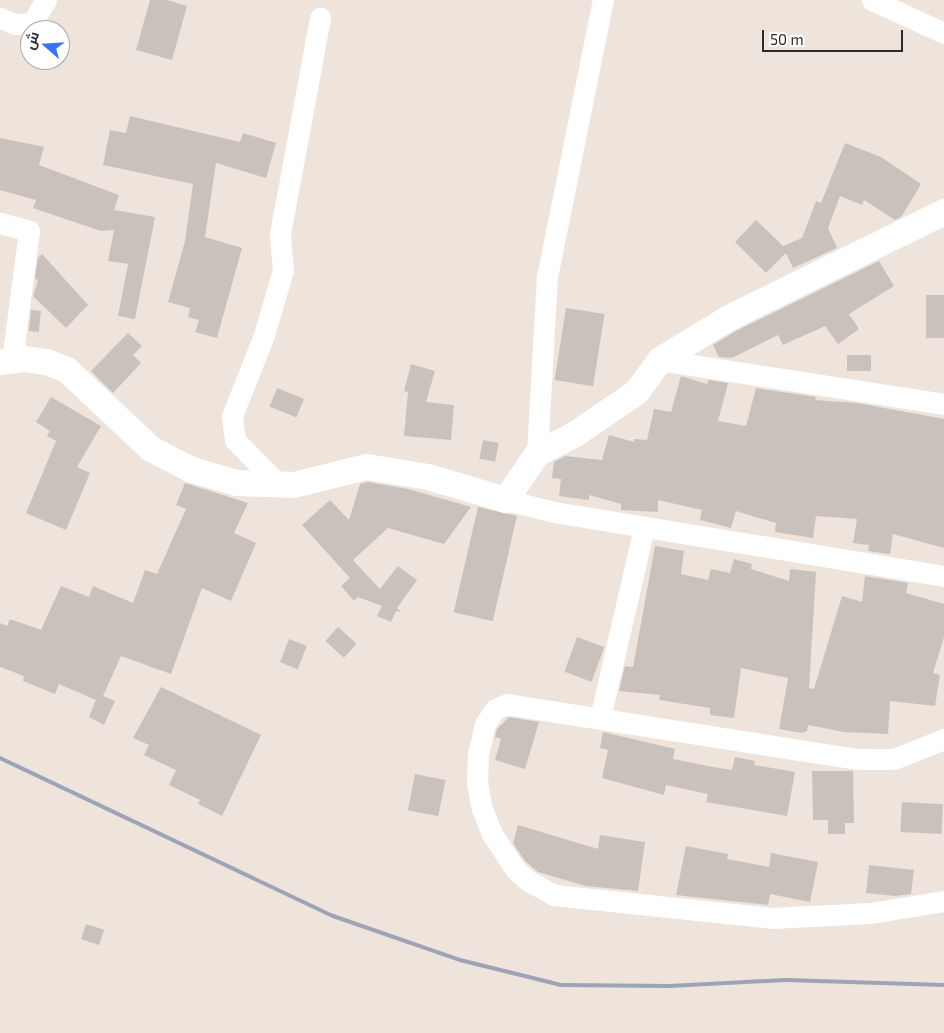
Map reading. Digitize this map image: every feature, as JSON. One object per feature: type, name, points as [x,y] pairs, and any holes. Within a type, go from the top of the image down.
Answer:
[{"type":"street","points":[[0,18],[15,24],[32,22],[46,0]]},
{"type":"street","points":[[537,454],[547,277],[603,0]]},
{"type":"street","points":[[872,0],[898,6],[944,33]]},
{"type":"street","points":[[279,485],[234,440],[232,416],[264,334],[283,270],[280,234],[320,18]]},
{"type":"street","points":[[506,500],[537,454],[574,435],[637,392],[660,360],[729,318],[944,212]]},
{"type":"street","points":[[0,223],[29,231],[6,361],[47,362],[67,370],[150,449],[192,470],[237,483],[294,485],[367,467],[428,477],[506,500],[644,527],[944,576]]},
{"type":"street","points":[[660,360],[944,404]]},
{"type":"street","points":[[600,718],[644,527]]},
{"type":"street","points":[[944,739],[894,759],[857,759],[507,704],[495,709],[484,724],[478,755],[477,782],[482,809],[492,834],[516,869],[540,889],[570,897],[772,918],[870,913],[944,902]]},
{"type":"building","points":[[150,0],[167,0],[187,6],[172,60],[136,50]]},
{"type":"building","points":[[130,116],[240,142],[243,133],[276,143],[266,178],[216,163],[205,237],[242,248],[217,338],[195,332],[199,320],[188,317],[190,308],[168,302],[185,241],[193,184],[103,165],[110,130],[126,133]]},
{"type":"building","points":[[0,138],[44,147],[39,165],[119,195],[114,210],[155,217],[135,319],[118,316],[128,264],[108,261],[114,230],[101,231],[33,208],[36,200],[0,190]]},
{"type":"building","points":[[845,143],[881,157],[921,184],[902,216],[895,220],[864,200],[862,205],[840,196],[828,228],[837,248],[793,268],[786,253],[766,273],[735,242],[756,220],[783,246],[802,238],[816,201],[821,203]]},
{"type":"building","points":[[42,254],[88,305],[66,328],[33,296],[38,281],[35,278],[38,258]]},
{"type":"building","points":[[879,261],[894,286],[849,314],[859,329],[838,344],[825,326],[783,345],[778,335],[732,358],[719,357],[713,345],[736,331]]},
{"type":"building","points":[[926,295],[944,295],[944,338],[926,338]]},
{"type":"building","points":[[566,308],[605,314],[593,386],[555,380]]},
{"type":"building","points":[[31,310],[41,311],[39,332],[29,331]]},
{"type":"building","points":[[128,333],[142,346],[133,355],[141,363],[113,393],[91,371]]},
{"type":"building","points":[[847,355],[871,355],[871,371],[847,371]]},
{"type":"building","points":[[411,364],[435,371],[426,402],[454,405],[451,440],[404,436],[408,392],[404,391]]},
{"type":"building","points":[[681,376],[707,384],[709,380],[728,383],[718,421],[746,426],[756,388],[816,397],[815,400],[857,403],[944,419],[944,548],[893,534],[890,554],[868,551],[869,545],[853,543],[857,519],[816,516],[813,538],[775,532],[776,523],[736,511],[731,528],[700,520],[702,510],[658,500],[658,512],[621,510],[621,504],[589,495],[589,500],[559,496],[561,479],[552,478],[554,462],[565,456],[602,460],[609,435],[634,442],[634,439],[647,440],[654,409],[671,412]]},
{"type":"building","points":[[277,388],[304,399],[296,417],[270,407]]},
{"type":"building","points":[[51,397],[101,426],[77,467],[90,473],[66,530],[26,513],[56,441],[47,436],[50,431],[36,422]]},
{"type":"building","points":[[483,440],[499,443],[495,462],[479,459]]},
{"type":"building","points":[[368,482],[408,489],[471,507],[444,544],[388,528],[353,560],[380,589],[398,566],[417,580],[397,608],[401,612],[396,611],[391,622],[377,616],[382,606],[358,597],[354,601],[341,586],[350,578],[302,525],[330,500],[349,520],[360,484]]},
{"type":"building","points":[[185,483],[248,503],[234,533],[256,543],[231,601],[202,588],[171,674],[121,656],[103,696],[115,701],[104,725],[89,717],[96,700],[59,684],[55,694],[23,681],[24,676],[0,667],[0,623],[7,626],[10,619],[41,630],[61,586],[89,597],[93,586],[133,603],[145,570],[157,574],[186,509],[176,505]]},
{"type":"building","points":[[478,507],[517,516],[493,621],[454,612]]},
{"type":"building","points":[[655,546],[684,551],[681,574],[708,580],[711,569],[730,573],[734,559],[752,564],[751,569],[789,581],[790,569],[816,572],[809,688],[814,689],[842,596],[862,602],[865,576],[908,583],[906,593],[944,604],[944,637],[933,673],[940,675],[935,706],[890,701],[888,734],[844,732],[808,725],[807,731],[802,733],[779,729],[788,678],[741,668],[734,718],[710,715],[710,708],[659,700],[660,695],[619,691],[625,666],[633,667]]},
{"type":"building","points":[[338,627],[357,644],[344,658],[325,641]]},
{"type":"building","points":[[577,637],[604,647],[592,682],[564,672]]},
{"type":"building","points":[[289,639],[307,646],[298,669],[280,662]]},
{"type":"building","points":[[161,687],[261,735],[222,816],[198,804],[200,800],[169,785],[176,770],[144,755],[149,745],[133,738]]},
{"type":"building","points":[[509,717],[539,722],[525,769],[495,760],[501,739],[495,737],[497,729]]},
{"type":"building","points":[[603,732],[675,749],[673,759],[732,770],[735,757],[755,761],[754,765],[795,772],[787,816],[706,802],[708,794],[666,785],[664,795],[602,778],[608,750],[600,748]]},
{"type":"building","points":[[812,771],[853,771],[854,823],[845,823],[845,834],[828,834],[828,820],[813,820]]},
{"type":"building","points":[[415,774],[445,780],[438,816],[408,810]]},
{"type":"building","points":[[902,802],[943,804],[941,834],[900,832]]},
{"type":"building","points":[[518,825],[598,849],[600,835],[645,842],[638,891],[586,886],[538,872],[525,861],[513,843]]},
{"type":"building","points":[[686,846],[728,854],[727,859],[769,867],[771,853],[818,862],[810,902],[770,894],[768,905],[676,895]]},
{"type":"building","points":[[869,865],[914,870],[911,894],[895,896],[866,893]]},
{"type":"building","points":[[86,924],[104,930],[99,945],[81,939]]},
{"type":"railway","points":[[0,758],[333,916],[460,960],[561,985],[670,986],[786,980],[944,985]]}]
